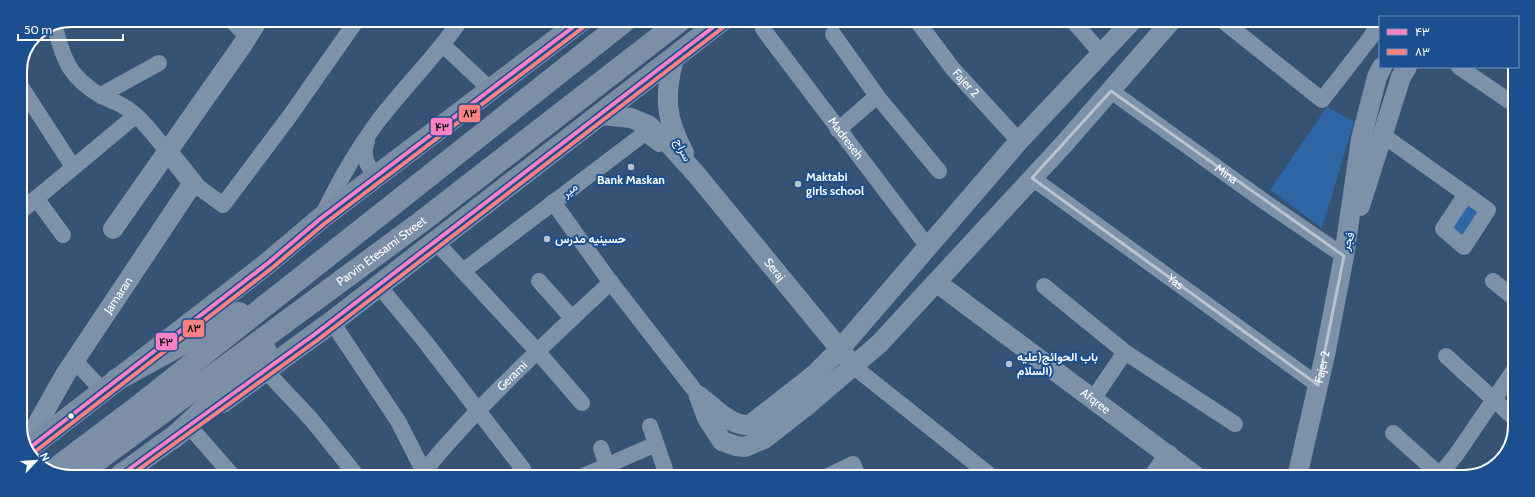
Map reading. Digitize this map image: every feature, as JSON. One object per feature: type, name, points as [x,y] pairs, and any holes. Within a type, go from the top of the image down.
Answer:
[{"type":"main road","points":[[38,441],[268,263],[320,219],[573,27]]},
{"type":"main road","name":"Parvin Etesami Street","points":[[83,470],[148,411],[293,284],[617,27]]},
{"type":"main road","name":"Parvin Etesami Street","points":[[58,467],[148,411],[348,276],[421,222],[672,27]]},
{"type":"main road","points":[[128,470],[332,322],[713,27]]},
{"type":"main road","points":[[172,439],[348,276]]},
{"type":"main road","points":[[109,386],[293,284]]},
{"type":"street","points":[[56,30],[63,58],[86,86],[124,106],[168,152],[193,183],[223,205],[289,117],[352,27]]},
{"type":"street","points":[[320,219],[336,187],[379,120],[443,45],[455,27]]},
{"type":"street","name":"Fajer 2","points":[[922,27],[953,69],[1019,141]]},
{"type":"street","points":[[1078,27],[1101,53]]},
{"type":"street","points":[[553,202],[611,282],[699,396],[733,424],[750,426],[814,376],[1019,141],[1126,27]]},
{"type":"street","points":[[699,396],[706,418],[722,441],[736,446],[745,447],[764,439],[879,344],[1032,178],[1166,27]]},
{"type":"street","points":[[1229,27],[1322,100],[1371,37],[1376,27]]},
{"type":"street","points":[[113,229],[168,152],[252,28]]},
{"type":"street","name":"Madreseh","points":[[763,29],[928,247]]},
{"type":"street","points":[[833,34],[877,96],[939,171]]},
{"type":"street","points":[[443,45],[491,90]]},
{"type":"street","name":"سراج","points":[[674,58],[668,84],[668,113],[676,138],[696,174]]},
{"type":"street","points":[[101,95],[159,63]]},
{"type":"street","name":"فجر","points":[[1344,256],[1361,138],[1377,77],[1382,68]]},
{"type":"street","name":"فجر","points":[[1344,256],[1402,77],[1406,68]]},
{"type":"street","points":[[1460,68],[1508,100]]},
{"type":"street","name":"Mina","points":[[1110,91],[1265,202],[1344,256]]},
{"type":"street","points":[[27,96],[73,167]]},
{"type":"street","points":[[838,130],[877,96]]},
{"type":"street","name":"سراج","points":[[601,115],[631,118],[648,125],[696,174]]},
{"type":"street","points":[[27,206],[135,116]]},
{"type":"street","name":"میر","points":[[463,271],[645,133],[663,148],[678,154]]},
{"type":"street","points":[[1384,136],[1466,194]]},
{"type":"street","points":[[368,137],[364,148],[365,158],[369,168],[377,176]]},
{"type":"street","name":"Seraj","points":[[696,174],[840,348],[853,366]]},
{"type":"street","name":"Yas","points":[[1032,178],[1318,385]]},
{"type":"street","name":"Jamaran","points":[[29,439],[75,361],[193,183]]},
{"type":"street","points":[[36,198],[63,235]]},
{"type":"street","points":[[436,242],[537,351],[582,403]]},
{"type":"street","name":"Fajer 2","points":[[1299,470],[1318,385],[1344,256]]},
{"type":"street","points":[[539,281],[572,318]]},
{"type":"street","points":[[1493,281],[1508,293]]},
{"type":"street","name":"Gerami","points":[[426,470],[477,411],[537,351],[611,282]]},
{"type":"street","name":"Afqree","points":[[936,282],[1188,470]]},
{"type":"street","points":[[379,286],[423,339],[477,411],[524,469],[523,470]]},
{"type":"street","points":[[1044,286],[1125,352],[1235,424]]},
{"type":"street","points":[[332,322],[398,421],[421,470]]},
{"type":"street","points":[[1093,399],[1125,352]]},
{"type":"street","points":[[1446,356],[1508,414]]},
{"type":"street","points":[[75,361],[109,386]]},
{"type":"street","points":[[853,366],[983,470]]},
{"type":"street","points":[[266,370],[311,419],[352,470]]},
{"type":"street","points":[[1445,470],[1508,379]]},
{"type":"street","points":[[189,426],[228,470]]},
{"type":"street","points":[[650,426],[665,470]]},
{"type":"street","points":[[1393,432],[1434,470]]},
{"type":"street","points":[[611,470],[656,444]]},
{"type":"street","points":[[601,448],[609,470]]},
{"type":"street","points":[[1158,470],[1169,455]]},
{"type":"highlighted area","points":[[1111,91],[1344,256],[1318,385],[1032,178]]},
{"type":"shaded area","points":[[1327,107],[1354,122],[1322,228],[1270,190]]},
{"type":"shaded area","points":[[1467,199],[1482,212],[1464,240],[1449,228]]},
{"type":"transit line","name":"۴۳","points":[[38,441],[268,263],[320,219],[573,27]]},
{"type":"transit line","name":"۸۳","points":[[49,441],[272,268],[324,224],[584,27]]},
{"type":"transit line","name":"۴۳","points":[[128,470],[315,334],[713,27]]},
{"type":"transit line","name":"۸۳","points":[[138,470],[319,339],[724,27]]},
{"type":"place","name":"Bank Maskan","points":[[631,167]]},
{"type":"place","name":"Maktabi girls school","points":[[798,184]]},
{"type":"place","name":"حسینیه مدرس","points":[[547,239]]},
{"type":"place","name":"باب الحوائج(علیه السلام)","points":[[1009,364]]}]
